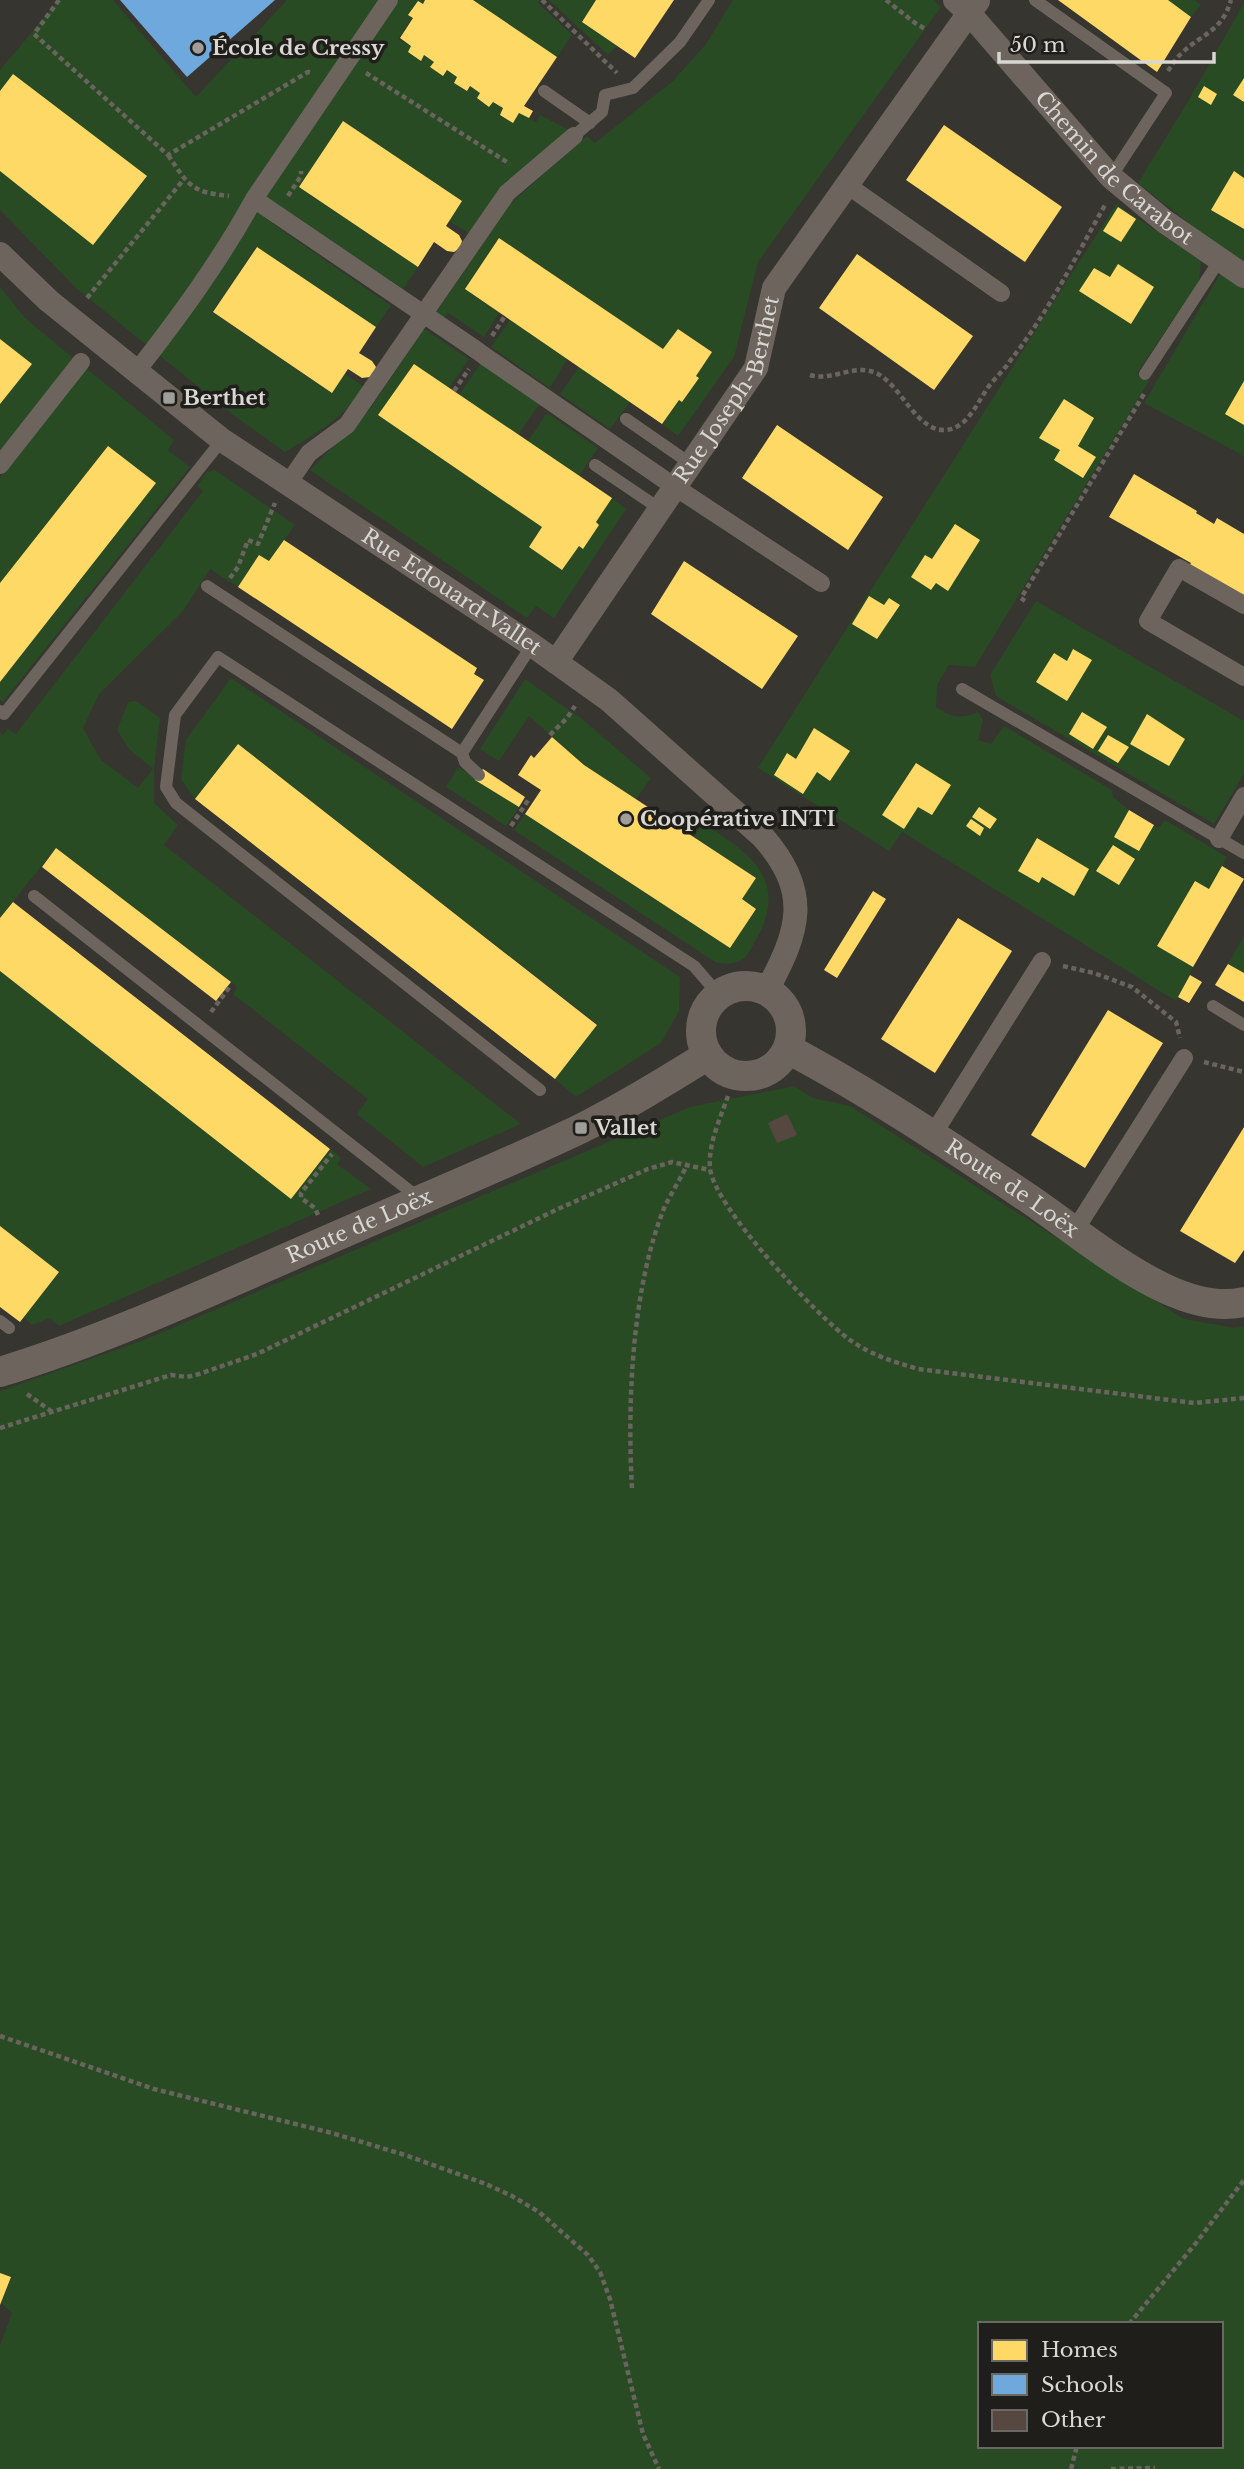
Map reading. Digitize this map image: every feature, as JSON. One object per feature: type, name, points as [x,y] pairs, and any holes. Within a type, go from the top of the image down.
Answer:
[{"type":"street","points":[[136,372],[175,322],[235,234],[254,200],[389,0]]},
{"type":"street","name":"Rue Joseph-Berthet","points":[[556,662],[756,368],[774,288],[949,41],[967,4]]},
{"type":"street","name":"Chemin de Carabot","points":[[967,4],[1111,177],[1164,221],[1244,276]]},
{"type":"street","points":[[287,485],[309,453],[347,425],[507,193],[575,136]]},
{"type":"street","points":[[847,185],[1001,293]]},
{"type":"street","points":[[254,200],[675,487],[821,583]]},
{"type":"street","name":"Rue Edouard-Vallet","points":[[0,254],[70,318],[222,440],[532,645],[610,700],[763,836],[784,863],[794,893],[796,914],[792,940],[767,990]]},
{"type":"street","points":[[0,466],[81,362]]},
{"type":"street","points":[[1244,605],[1179,568],[1148,621],[1244,677]]},
{"type":"street","points":[[1219,839],[1244,796]]},
{"type":"street","points":[[932,1136],[1042,961]]},
{"type":"street","points":[[745,986],[767,990],[786,1008],[792,1034],[788,1049],[779,1062],[755,1075],[740,1076],[727,1072],[708,1055],[703,1042],[703,1018],[709,1005],[729,989],[745,986]]},
{"type":"street","name":"Route de Loëx","points":[[788,1049],[870,1096],[1135,1272],[1166,1289],[1214,1304],[1244,1302]]},
{"type":"street","name":"Route de Loëx","points":[[0,1373],[150,1317],[582,1128],[659,1086],[708,1055]]},
{"type":"street","points":[[1075,1230],[1184,1058]]},
{"type":"lane","points":[[575,136],[602,112],[605,95],[633,88],[680,42],[709,0]]},
{"type":"lane","points":[[1035,0],[1166,93],[1111,177]]},
{"type":"lane","points":[[544,91],[590,123]]},
{"type":"lane","points":[[1145,374],[1219,261]]},
{"type":"lane","points":[[626,419],[691,464]]},
{"type":"lane","points":[[0,711],[4,715],[222,440]]},
{"type":"lane","points":[[595,465],[660,509]]},
{"type":"lane","points":[[206,586],[462,753],[465,762],[479,775]]},
{"type":"lane","points":[[462,753],[532,645]]},
{"type":"lane","points":[[540,1090],[176,803],[169,794],[166,787],[174,715],[218,657],[694,966],[719,995]]},
{"type":"lane","points":[[961,688],[1244,853]]},
{"type":"lane","points":[[34,896],[420,1199]]},
{"type":"lane","points":[[1213,1006],[1244,1025]]},
{"type":"path","points":[[59,0],[33,34],[168,155],[184,179],[202,193],[254,200]]},
{"type":"path","points":[[542,0],[633,88]]},
{"type":"path","points":[[886,0],[915,23],[949,41]]},
{"type":"path","points":[[1157,86],[1182,52],[1210,33],[1228,10],[1231,0]]},
{"type":"path","points":[[168,155],[308,72],[342,68],[528,175]]},
{"type":"path","points":[[810,375],[819,378],[860,369],[877,373],[897,389],[931,428],[955,428],[967,420],[978,400],[1010,362],[1051,301],[1109,198],[1111,177]]},
{"type":"path","points":[[70,318],[184,179]]},
{"type":"path","points":[[1026,601],[1021,598],[1153,379],[1145,374]]},
{"type":"path","points":[[229,580],[238,567],[248,540],[258,544],[273,507]]},
{"type":"path","points":[[550,735],[567,718]]},
{"type":"path","points":[[515,818],[529,799]]},
{"type":"path","points":[[1042,961],[1094,973],[1132,987],[1176,1022],[1184,1058],[1244,1072]]},
{"type":"path","points":[[218,1002],[231,985]]},
{"type":"path","points":[[727,1096],[711,1144],[710,1170],[717,1189],[766,1256],[848,1339],[878,1357],[918,1369],[1194,1403],[1244,1398]]},
{"type":"path","points":[[312,1205],[301,1198],[301,1193],[343,1139]]},
{"type":"path","points":[[0,1428],[171,1375],[187,1377],[200,1374],[257,1354],[558,1209],[648,1169],[672,1162],[688,1163],[710,1170]]},
{"type":"path","points":[[632,1488],[629,1447],[633,1381],[637,1328],[648,1264],[665,1206],[688,1163]]},
{"type":"path","points":[[23,1393],[31,1395],[52,1411]]},
{"type":"path","points":[[0,2036],[154,2089],[332,2133],[405,2155],[486,2184],[539,2211],[588,2255],[600,2272],[610,2299],[643,2434],[659,2469]]},
{"type":"path","points":[[1131,2322],[1244,2180]]},
{"type":"path","points":[[1071,2469],[1076,2448]]},
{"type":"path","points":[[1111,2469],[1155,2468]]},
{"type":"green space","points":[[59,0],[113,0],[196,97],[287,0],[424,0],[398,39],[411,46],[408,52],[421,60],[424,55],[434,62],[431,67],[443,76],[447,70],[457,77],[454,83],[466,91],[470,86],[480,93],[477,98],[489,107],[493,102],[503,108],[500,115],[512,123],[519,113],[536,122],[540,115],[569,130],[470,234],[449,221],[462,201],[343,121],[299,187],[418,267],[403,289],[282,209],[273,224],[391,306],[376,327],[256,247],[212,312],[331,393],[345,374],[364,387],[339,416],[285,452],[236,417],[76,288],[0,210],[0,70]]},
{"type":"green space","points":[[473,0],[540,0],[538,3],[572,35],[557,57]]},
{"type":"green space","points":[[549,0],[596,0],[582,22],[617,46],[608,55]]},
{"type":"green space","points":[[733,0],[934,0],[941,7],[758,262],[734,357],[678,436],[662,424],[679,400],[683,402],[712,351],[678,329],[663,349],[499,238],[465,289],[499,313],[484,337],[448,313],[443,320],[435,314],[510,204],[587,136],[595,143],[674,80],[706,44]]},
{"type":"green space","points":[[1168,0],[1195,0],[1201,5],[1191,17]]},
{"type":"green space","points":[[1244,3],[1244,264],[1138,183]]},
{"type":"green space","points":[[1116,204],[1201,261],[1199,281],[1137,373],[1149,381],[975,667],[949,665],[937,685],[936,707],[956,716],[978,712],[983,720],[978,740],[991,744],[1004,726],[1112,790],[1113,797],[1129,810],[1159,828],[1165,820],[1227,857],[1209,889],[1195,882],[1157,945],[1193,967],[1176,1001],[902,832],[889,851],[758,768]]},
{"type":"green space","points":[[1220,274],[1244,288],[1244,456],[1144,403]]},
{"type":"green space","points":[[0,287],[25,318],[73,358],[0,452],[0,404],[31,364],[0,339]]},
{"type":"green space","points":[[510,320],[567,359],[550,388],[491,347]]},
{"type":"green space","points":[[424,329],[469,359],[449,388],[414,364],[379,414],[542,527],[529,547],[562,570],[579,546],[583,548],[612,498],[626,509],[554,618],[536,606],[527,618],[310,470],[367,413]]},
{"type":"green space","points":[[481,363],[540,403],[518,435],[459,395]]},
{"type":"green space","points":[[579,367],[630,402],[610,429],[560,394]]},
{"type":"green space","points":[[86,368],[174,440],[168,450],[190,467],[3,702],[0,700],[0,477]]},
{"type":"green space","points":[[547,413],[598,448],[579,476],[528,441]]},
{"type":"green space","points":[[215,470],[295,525],[269,561],[259,555],[238,587],[210,569],[183,611],[99,694],[83,728],[100,759],[138,788],[153,769],[129,749],[117,730],[128,702],[136,701],[160,718],[154,769],[154,803],[178,825],[164,845],[521,1124],[423,1167],[357,1114],[368,1099],[233,994],[237,987],[231,982],[56,848],[0,918],[0,732],[3,735],[8,729],[16,734],[203,491],[197,486],[207,472]]},
{"type":"green space","points":[[1036,601],[1244,721],[1244,774],[1214,824],[996,696],[990,675]]},
{"type":"green space","points":[[231,678],[680,977],[679,1011],[661,1043],[576,1097],[555,1079],[597,1024],[238,744],[195,799],[181,779],[186,740]]},
{"type":"green space","points":[[525,679],[582,719],[651,778],[636,799],[584,765],[529,716],[499,761],[480,749]]},
{"type":"green space","points":[[458,767],[519,807],[506,826],[446,787]]},
{"type":"green space","points":[[525,814],[730,948],[756,909],[742,899],[756,878],[694,837],[703,822],[749,857],[761,872],[769,899],[759,935],[743,959],[735,963],[715,962],[514,830]]},
{"type":"green space","points":[[1244,936],[1244,973],[1228,964]]},
{"type":"green space","points":[[0,971],[291,1198],[330,1149],[341,1158],[337,1164],[371,1189],[59,1326],[50,1318],[32,1325],[23,1317],[59,1272],[0,1226]]},
{"type":"green space","points":[[794,1086],[813,1098],[850,1106],[1184,1319],[1235,1328],[1244,1326],[1244,2469],[0,2469],[0,2345],[12,2313],[1,2303],[11,2277],[0,2273],[0,1391],[144,1340],[690,1107]]},
{"type":"building: Homes","points":[[425,0],[473,0],[557,57],[524,106],[533,111],[529,118],[519,113],[513,123],[500,115],[503,108],[493,102],[489,107],[477,98],[480,93],[470,86],[467,91],[454,83],[457,77],[447,70],[443,76],[430,67],[434,62],[424,55],[421,61],[408,52],[411,46],[400,38],[413,18],[408,15],[418,1],[423,4]]},
{"type":"building: Homes","points":[[596,0],[674,0],[635,58],[582,22]]},
{"type":"building: Homes","points":[[1058,0],[1168,0],[1191,17],[1157,72]]},
{"type":"building: Homes","points":[[13,74],[147,176],[93,245],[0,171],[0,91]]},
{"type":"building: Homes","points":[[1244,78],[1244,102],[1233,95]]},
{"type":"building: Homes","points":[[1204,86],[1217,94],[1211,105],[1198,97]]},
{"type":"building: Homes","points":[[343,121],[462,201],[446,226],[459,235],[462,241],[460,248],[454,252],[447,251],[434,242],[418,267],[299,187]]},
{"type":"building: Homes","points":[[944,125],[1062,207],[1025,262],[906,180]]},
{"type":"building: Homes","points":[[1234,171],[1244,178],[1244,229],[1211,210]]},
{"type":"building: Homes","points":[[1118,207],[1136,219],[1121,242],[1103,231]]},
{"type":"building: Homes","points":[[499,238],[663,349],[678,329],[712,352],[696,376],[699,378],[662,424],[465,289]]},
{"type":"building: Homes","points":[[257,247],[376,327],[359,353],[376,367],[370,377],[362,378],[348,369],[332,393],[213,312]]},
{"type":"building: Homes","points":[[857,254],[973,336],[934,390],[819,308]]},
{"type":"building: Homes","points":[[1118,264],[1154,287],[1131,324],[1079,291],[1094,268],[1110,277]]},
{"type":"building: Homes","points":[[0,339],[32,364],[0,404]]},
{"type":"building: Homes","points":[[414,364],[612,498],[583,549],[579,546],[562,570],[529,547],[542,527],[378,415]]},
{"type":"building: Homes","points":[[1244,381],[1244,425],[1225,414]]},
{"type":"building: Homes","points":[[1064,399],[1094,418],[1078,446],[1096,457],[1083,478],[1054,460],[1060,450],[1039,438]]},
{"type":"building: Homes","points":[[777,425],[883,497],[848,550],[742,478]]},
{"type":"building: Homes","points":[[108,446],[156,483],[0,682],[0,583]]},
{"type":"building: Homes","points":[[1134,474],[1214,524],[1217,518],[1244,534],[1244,601],[1188,568],[1191,563],[1109,517]]},
{"type":"building: Homes","points":[[955,524],[980,540],[948,591],[936,583],[931,590],[911,577],[925,555],[932,559]]},
{"type":"building: Homes","points":[[284,540],[477,668],[474,674],[484,680],[452,729],[238,587],[259,555],[269,561]]},
{"type":"building: Homes","points":[[684,561],[798,636],[762,689],[651,614]]},
{"type":"building: Homes","points":[[869,596],[884,605],[889,598],[900,605],[877,639],[852,624]]},
{"type":"building: Homes","points":[[1073,649],[1092,660],[1067,701],[1036,682],[1054,653],[1067,661]]},
{"type":"building: Homes","points":[[1082,712],[1107,727],[1093,749],[1069,734]]},
{"type":"building: Homes","points":[[1147,714],[1185,739],[1169,766],[1130,744]]},
{"type":"building: Homes","points":[[814,728],[850,751],[830,781],[817,772],[803,794],[774,775],[787,753],[796,759]]},
{"type":"building: Homes","points":[[1108,735],[1129,747],[1118,763],[1098,751]]},
{"type":"building: Homes","points":[[552,737],[584,765],[756,878],[742,899],[756,909],[730,948],[525,814],[541,790],[518,775],[531,755],[534,758]]},
{"type":"building: Homes","points":[[238,744],[597,1025],[555,1079],[195,799]]},
{"type":"building: Homes","points":[[916,763],[951,785],[932,815],[918,807],[904,829],[882,815]]},
{"type":"building: Homes","points":[[483,769],[525,797],[519,807],[475,780]]},
{"type":"building: Homes","points":[[979,807],[997,819],[990,829],[972,817]]},
{"type":"building: Homes","points":[[1129,810],[1154,825],[1139,851],[1114,837]]},
{"type":"building: Homes","points":[[971,819],[984,828],[980,836],[966,826]]},
{"type":"building: Homes","points":[[1037,838],[1089,869],[1074,896],[1042,877],[1039,883],[1018,871]]},
{"type":"building: Homes","points":[[1113,845],[1135,859],[1119,885],[1096,871]]},
{"type":"building: Homes","points":[[56,848],[231,982],[216,1001],[42,867]]},
{"type":"building: Homes","points":[[1222,866],[1244,879],[1193,967],[1157,946],[1195,881],[1209,889]]},
{"type":"building: Homes","points":[[873,891],[886,899],[837,978],[824,970]]},
{"type":"building: Homes","points":[[13,902],[330,1149],[291,1199],[0,971],[0,918]]},
{"type":"building: Homes","points":[[958,918],[1012,951],[935,1073],[881,1039]]},
{"type":"building: Homes","points":[[1228,964],[1244,973],[1244,1002],[1215,985]]},
{"type":"building: Homes","points":[[1190,975],[1202,982],[1189,1003],[1178,997]]},
{"type":"building: Homes","points":[[1108,1010],[1163,1043],[1085,1168],[1031,1135]]},
{"type":"building: Homes","points":[[1244,1127],[1244,1250],[1235,1263],[1180,1231]]},
{"type":"building: Homes","points":[[0,1226],[59,1272],[20,1322],[0,1307]]},
{"type":"building: Homes","points":[[0,2273],[11,2277],[0,2305]]},
{"type":"building: Schools","name":"École de Cressy","points":[[120,0],[275,0],[187,77]]},
{"type":"building: Other","points":[[787,1114],[797,1135],[777,1143],[768,1123]]},
{"type":"place","name":"École de Cressy","points":[[198,48]]},
{"type":"place","name":"Berthet","points":[[169,398]]},
{"type":"place","name":"Coopérative INTI","points":[[626,819]]},
{"type":"place","name":"Vallet","points":[[581,1128]]}]
